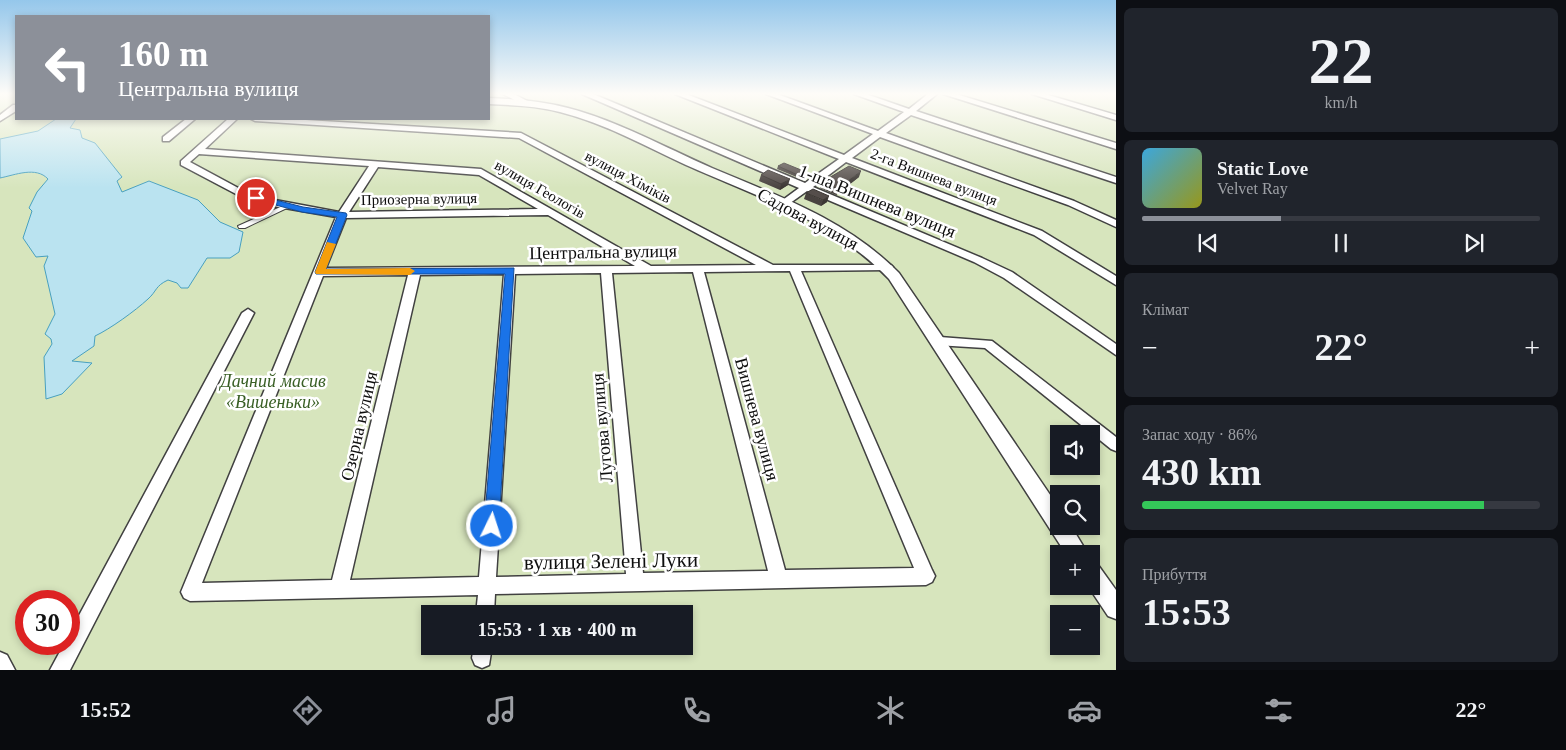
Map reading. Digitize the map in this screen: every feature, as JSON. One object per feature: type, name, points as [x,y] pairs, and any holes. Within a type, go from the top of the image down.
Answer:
[{"type":"street","points":[[166,140],[184,125]]},
{"type":"street","name":"Приозерна вулиця","points":[[226,125],[184,163],[239,192],[286,206],[342,215],[550,212]]},
{"type":"street","name":"вулиця Хіміків","points":[[353,125],[521,136],[771,268]]},
{"type":"street","name":"Садова вулиця","points":[[606,125],[783,204],[852,240],[887,267],[940,342],[1013,459],[1050,513]]},
{"type":"street","name":"1-ша Вишнева вулиця","points":[[658,125],[978,260],[1008,275],[1116,350]]},
{"type":"street","name":"2-га Вишнева вулиця","points":[[758,125],[1038,234],[1116,281]]},
{"type":"street","points":[[856,125],[1071,203],[1116,224]]},
{"type":"street","points":[[783,204],[892,125]]},
{"type":"street","points":[[950,125],[1116,180]]},
{"type":"street","points":[[1048,125],[1116,146]]},
{"type":"street","name":"вулиця Геологів","points":[[197,151],[481,172],[649,269]]},
{"type":"street","name":"вулиця Зелені Луки","points":[[375,164],[342,215],[190,592],[926,576],[794,268]]},
{"type":"street","points":[[242,226],[286,206]]},
{"type":"street","name":"Центральна вулиця","points":[[320,272],[887,267]]},
{"type":"street","name":"Вишнева вулиця","points":[[698,269],[779,579]]},
{"type":"street","points":[[486,605],[510,270]]},
{"type":"street","name":"Лугова вулиця","points":[[606,270],[635,582]]},
{"type":"street","name":"Озерна вулиця","points":[[340,589],[415,271]]},
{"type":"street","points":[[60,670],[248,312]]},
{"type":"street","points":[[940,342],[988,344],[1116,445]]},
{"type":"street","points":[[1100,585],[1116,608]]},
{"type":"street","points":[[0,662],[5,670]]},
{"type":"green space","name":"Дачний масив «Вишеньки»","points":[[0,125],[1116,125],[1116,670],[0,670]]},
{"type":"water","points":[[47,125],[72,125],[70,128],[80,130],[82,138],[95,143],[122,177],[117,181],[122,192],[149,181],[198,200],[220,222],[243,232],[239,252],[230,258],[207,258],[188,288],[181,288],[177,283],[168,280],[161,284],[148,299],[129,314],[95,336],[94,346],[72,361],[92,363],[62,394],[46,399],[44,357],[52,344],[51,339],[45,334],[55,314],[44,266],[48,256],[36,257],[23,238],[32,211],[29,208],[37,192],[48,179],[43,175],[31,172],[0,178],[0,139],[38,131]]},
{"type":"building","points":[[784,163],[806,172],[800,176],[778,166]]},
{"type":"building","points":[[849,166],[861,171],[838,189],[822,182]]},
{"type":"building","points":[[768,170],[790,179],[781,184],[761,175]]},
{"type":"building","points":[[813,189],[829,196],[823,200],[806,193]]},
{"type":"slow traffic","points":[[331,244],[320,272],[410,271]]},
{"type":"route","points":[[256,198],[302,209],[342,215],[320,272],[510,270],[492,526]]}]
